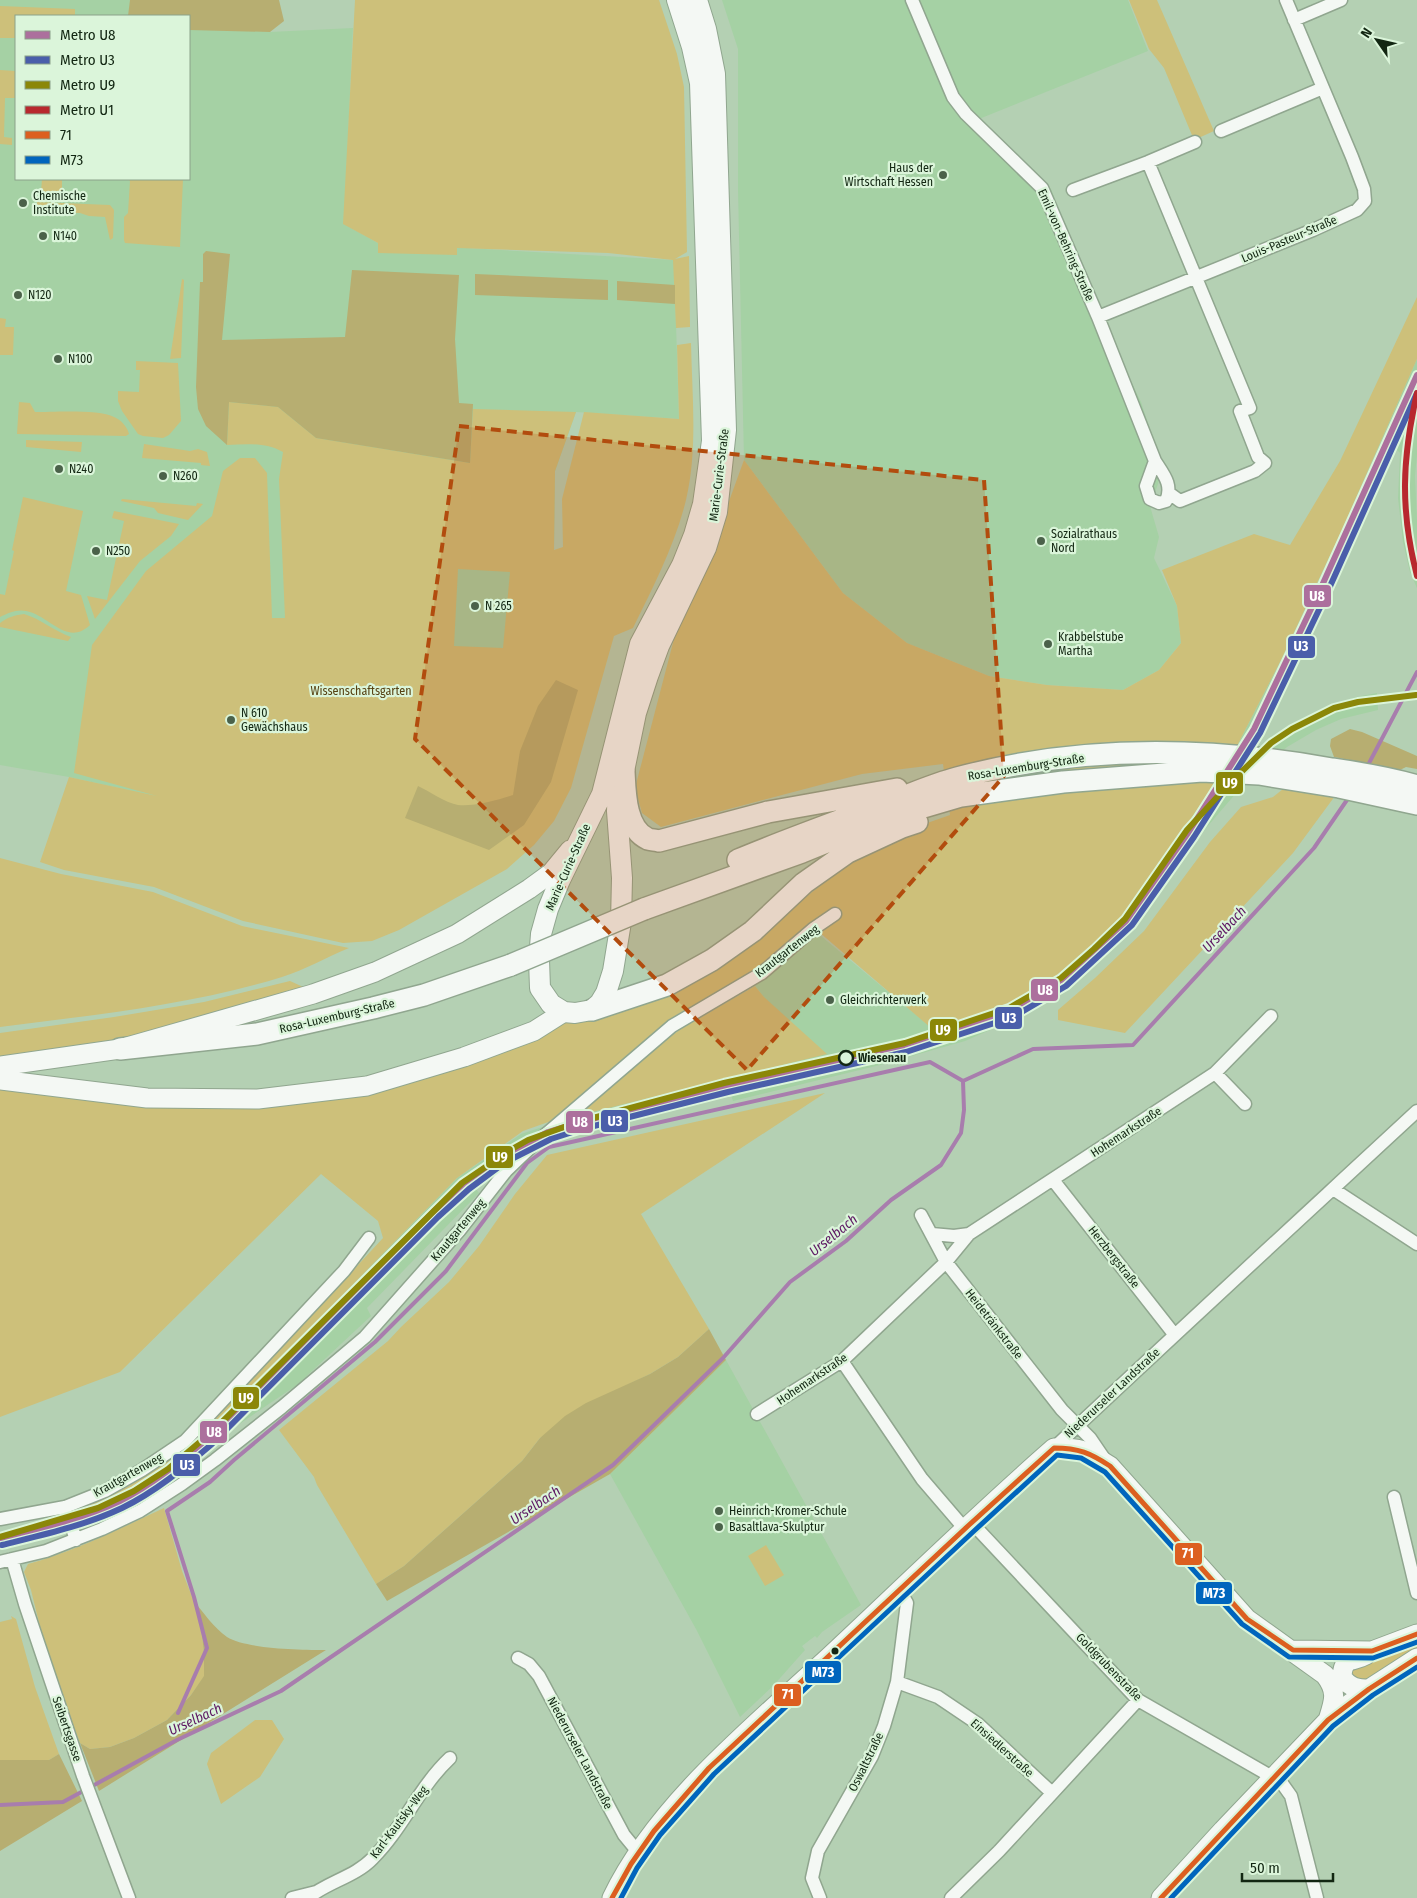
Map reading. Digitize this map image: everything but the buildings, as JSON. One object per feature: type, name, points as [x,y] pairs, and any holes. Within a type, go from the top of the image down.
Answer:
[{"type":"highway","name":"Rosa-Luxemburg-Straße","points":[[960,794],[1003,768],[1130,752],[1241,756],[1282,760],[1412,793]]},
{"type":"highway","points":[[624,771],[626,803],[632,822],[641,834],[648,839],[659,841],[768,812],[960,794]]},
{"type":"highway","name":"Rosa-Luxemburg-Straße","points":[[120,1049],[257,1034],[424,995],[512,965],[651,906],[730,864],[789,839],[960,794],[1139,774],[1202,771],[1259,774],[1339,787],[1412,793]]},
{"type":"highway","points":[[592,1010],[667,985],[712,960],[753,931],[804,883],[848,852],[902,827],[960,794]]},
{"type":"main road","name":"Marie-Curie-Straße","points":[[564,1012],[551,1004],[540,988],[539,960],[541,934],[551,902],[602,794],[640,644],[682,565],[694,535],[703,504],[712,441],[700,83],[692,47],[677,0]]},
{"type":"main road","name":"Marie-Curie-Straße","points":[[592,1010],[606,994],[617,952],[621,922],[622,878],[616,811],[618,786],[624,771],[636,714],[648,676],[659,646],[706,548],[717,512],[726,430],[715,74],[706,29],[697,0]]},
{"type":"main road","points":[[120,1049],[313,994],[375,972],[457,934],[529,889],[551,873],[582,836]]},
{"type":"main road","points":[[0,1080],[147,1098],[258,1099],[367,1086],[464,1057],[534,1032],[564,1012],[575,1013],[592,1010]]},
{"type":"main road","name":"Rosa-Luxemburg-Straße","points":[[0,1066],[120,1049]]},
{"type":"main road","points":[[1054,1448],[1084,1450],[1110,1466],[1247,1619],[1293,1650],[1325,1675],[1332,1684],[1334,1702],[1328,1720]]},
{"type":"main road","name":"Niederurseler Landstraße","points":[[612,1898],[638,1852],[673,1807],[720,1758],[967,1525],[1054,1448]]},
{"type":"main road","points":[[1369,1689],[1358,1689],[1350,1686],[1342,1677],[1342,1667],[1348,1661],[1364,1657],[1372,1651],[1417,1634]]},
{"type":"main road","points":[[1293,1650],[1372,1651]]},
{"type":"main road","points":[[1161,1898],[1328,1720],[1369,1689],[1417,1658]]},
{"type":"street","name":"Emil-von-Behring-Straße","points":[[912,0],[953,96],[966,114],[1042,188],[1098,317],[1155,461],[1166,478],[1169,493]]},
{"type":"street","name":"Louis-Pasteur-Straße","points":[[1098,317],[1348,214],[1357,210],[1365,201],[1364,189],[1286,0]]},
{"type":"street","points":[[1294,20],[1341,0]]},
{"type":"street","points":[[1221,131],[1323,88]]},
{"type":"street","points":[[1073,190],[1195,142]]},
{"type":"street","points":[[1148,162],[1250,408],[1240,411],[1258,457],[1265,463],[1255,471],[1180,501],[1169,493],[1166,501],[1159,503],[1150,499],[1146,486],[1155,461]]},
{"type":"street","name":"Krautgartenweg","points":[[6,1560],[46,1551],[76,1540],[140,1511],[182,1484],[282,1407],[365,1337],[459,1231],[506,1171],[531,1147],[672,1026],[762,973],[813,929],[836,914]]},
{"type":"street","name":"Hohemarkstraße","points":[[756,1414],[842,1361],[946,1262],[969,1234],[1215,1073],[1271,1016]]},
{"type":"street","points":[[1215,1073],[1244,1104]]},
{"type":"street","name":"Niederurseler Landstraße","points":[[1054,1448],[1174,1334],[1212,1302],[1417,1111]]},
{"type":"street","name":"Herzbergstraße","points":[[1053,1180],[1174,1334]]},
{"type":"street","points":[[1333,1188],[1417,1244]]},
{"type":"street","name":"Heidetränkstraße","points":[[921,1215],[946,1262],[1062,1410],[1090,1438],[1110,1466]]},
{"type":"street","points":[[932,1234],[954,1236],[969,1234]]},
{"type":"street","name":"Krautgartenweg","points":[[0,1519],[65,1506],[105,1492],[185,1441],[344,1271],[369,1238]]},
{"type":"street","name":"Goldgrubenstraße","points":[[842,1361],[922,1480],[1138,1700],[1282,1782],[1290,1796],[1317,1898]]},
{"type":"street","points":[[1394,1497],[1417,1593]]},
{"type":"street","points":[[65,1506],[76,1540]]},
{"type":"street","name":"Seibertsgasse","points":[[6,1560],[25,1604],[83,1776],[129,1898]]},
{"type":"street","name":"Oswaltstraße","points":[[820,1898],[812,1878],[818,1851],[872,1756],[884,1726],[897,1682],[906,1603],[900,1590]]},
{"type":"street","name":"Niederurseler Landstraße","points":[[518,1658],[529,1664],[539,1676],[624,1835],[638,1852]]},
{"type":"street","name":"Einsiedlerstraße","points":[[897,1682],[938,1697],[978,1724],[1051,1792]]},
{"type":"street","points":[[951,1898],[999,1851],[1051,1792],[1138,1700]]},
{"type":"street","name":"Karl-Kautsky-Weg","points":[[292,1898],[312,1895],[349,1876],[372,1860],[438,1770],[450,1758]]},
{"type":"highlighted area","points":[[459,426],[984,480],[1004,776],[747,1070],[415,739]]},
{"type":"shaded area","points":[[0,0],[263,0],[270,32],[353,28],[344,224],[378,243],[674,260],[679,419],[576,412],[555,471],[554,550],[502,659],[173,800],[69,777],[0,765]]},
{"type":"shaded area","points":[[130,0],[279,0],[284,21],[270,32],[190,30],[190,15],[128,15]]},
{"type":"shaded area","points":[[722,0],[1128,0],[1148,51],[979,119],[1051,189],[1109,336],[1141,402],[1162,465],[1150,506],[1159,537],[1154,558],[1177,606],[1181,643],[1159,670],[1123,690],[1047,685],[989,676],[907,643],[843,593],[744,460],[738,190],[738,49]]},
{"type":"shaded area","points":[[206,251],[230,254],[222,340],[345,337],[352,270],[459,275],[455,339],[459,403],[473,404],[470,463],[316,438],[278,407],[229,402],[227,445],[206,426],[198,409],[196,387],[200,282],[203,282],[203,254]]},
{"type":"shaded area","points":[[475,274],[608,280],[608,300],[475,295]]},
{"type":"shaded area","points":[[617,281],[675,285],[675,304],[617,300]]},
{"type":"shaded area","points":[[1417,359],[1417,455],[1415,476],[1417,588],[1410,572],[1403,542],[1398,498],[1400,453],[1396,449],[1291,678],[1243,763],[1281,732],[1302,719],[1332,706],[1356,697],[1377,693],[1378,710],[1341,719],[1316,730],[1287,747],[1261,769],[1237,792],[1207,827],[1133,926],[1102,958],[1068,987],[1042,1004],[1015,1019],[965,1041],[880,1065],[733,1101],[731,1095],[575,1135],[532,1151],[504,1167],[476,1189],[479,1193],[367,1308],[371,1316],[297,1385],[229,1431],[200,1461],[154,1494],[130,1508],[83,1527],[81,1526],[77,1513],[105,1503],[149,1479],[323,1315],[457,1178],[521,1134],[576,1116],[728,1077],[764,997],[755,986],[790,958],[816,932],[932,1028],[1035,990],[1057,975],[1091,947],[1122,919],[1161,864],[1238,744],[1282,658],[1340,534]]},
{"type":"shaded area","points":[[556,680],[578,690],[551,782],[524,825],[489,850],[405,818],[418,786],[458,805],[478,804],[513,795],[520,751],[538,706]]},
{"type":"shaded area","points":[[1350,729],[1362,732],[1417,756],[1417,769],[1406,767],[1400,770],[1334,757],[1330,746],[1331,739]]},
{"type":"shaded area","points":[[709,1329],[726,1360],[610,1474],[387,1601],[376,1584],[404,1566],[522,1461],[540,1438],[565,1416],[586,1403],[650,1374],[678,1357]]},
{"type":"shaded area","name":"Heinrich-Kromer-Schule","points":[[726,1360],[861,1605],[822,1632],[817,1638],[815,1636],[802,1646],[805,1650],[773,1686],[740,1717],[696,1629],[610,1474]]},
{"type":"shaded area","points":[[193,1600],[218,1629],[227,1637],[236,1641],[275,1648],[326,1650],[99,1791],[80,1743],[90,1749],[110,1747],[134,1738],[167,1720],[191,1695],[204,1676],[204,1653],[200,1617]]},
{"type":"shaded area","points":[[59,1754],[82,1801],[0,1851],[0,1760],[49,1760]]},
{"type":"green space","points":[[355,0],[659,0],[677,54],[684,87],[687,252],[675,259],[689,256],[690,327],[676,328],[673,260],[608,253],[457,248],[457,255],[378,253],[378,243],[343,224]]},
{"type":"green space","points":[[1129,0],[1157,0],[1214,131],[1194,140],[1164,68],[1149,49]]},
{"type":"green space","points":[[0,6],[75,9],[75,15],[15,15],[15,38],[0,38]]},
{"type":"green space","points":[[0,70],[15,71],[15,98],[5,98],[4,137],[12,138],[12,145],[0,144]]},
{"type":"green space","points":[[42,180],[62,180],[62,192],[41,192]]},
{"type":"green space","points":[[183,180],[180,247],[125,243],[124,217],[128,213],[130,181]]},
{"type":"green space","points":[[37,202],[110,205],[114,210],[113,238],[110,240],[105,217],[89,216],[80,213],[37,212]]},
{"type":"green space","points":[[182,279],[184,280],[181,358],[170,359]]},
{"type":"green space","points":[[1417,297],[1417,359],[1340,534],[1282,658],[1238,744],[1214,784],[1122,919],[1057,975],[1008,1007],[931,1028],[812,926],[772,964],[691,1008],[554,1120],[523,1131],[457,1178],[191,1447],[149,1479],[105,1503],[77,1513],[78,1508],[160,1466],[187,1444],[269,1361],[383,1238],[378,1221],[321,1174],[120,1372],[0,1417],[0,1083],[147,1098],[370,1092],[567,1018],[635,1006],[787,912],[841,869],[913,828],[950,815],[943,764],[862,774],[661,827],[642,813],[635,788],[674,639],[704,570],[744,460],[843,593],[907,643],[989,676],[1047,685],[1123,690],[1159,670],[1181,643],[1177,606],[1162,570],[1254,534],[1290,545],[1340,461]]},
{"type":"green space","points":[[0,318],[6,319],[5,327],[14,327],[13,355],[0,355]]},
{"type":"green space","name":"Wissenschaftsgarten","points":[[691,343],[693,442],[690,481],[676,533],[663,566],[633,628],[614,636],[571,788],[554,821],[534,845],[507,869],[399,930],[372,941],[343,943],[243,921],[154,887],[64,870],[40,862],[69,777],[157,796],[74,773],[92,645],[146,571],[212,516],[223,471],[240,458],[255,458],[267,473],[272,618],[285,618],[279,479],[283,452],[262,445],[227,445],[229,402],[278,407],[316,438],[470,463],[473,409],[576,412],[555,471],[554,550],[563,547],[562,499],[584,412],[679,419],[677,345]],"holes":[[[458,569],[510,572],[503,648],[454,646]]]},
{"type":"green space","points":[[136,361],[178,363],[181,421],[169,435],[163,438],[138,434],[122,411],[118,401],[118,391],[139,392],[140,370],[136,370]]},
{"type":"green space","points":[[19,402],[30,403],[35,412],[107,414],[117,418],[127,428],[129,434],[126,436],[17,434]]},
{"type":"green space","points":[[26,440],[82,442],[81,452],[26,447]]},
{"type":"green space","points":[[144,444],[190,451],[198,449],[207,452],[210,466],[201,465],[201,463],[142,458]]},
{"type":"green space","points":[[23,497],[83,511],[66,591],[81,595],[90,625],[82,631],[74,633],[66,631],[26,611],[16,611],[0,617],[0,594],[5,595]]},
{"type":"green space","points":[[122,499],[196,506],[197,503],[203,504],[188,520],[158,513],[154,508],[121,501]]},
{"type":"green space","points":[[114,511],[179,524],[171,536],[140,561],[95,619],[87,596],[107,600],[124,521],[112,518]]},
{"type":"green space","points":[[24,614],[71,637],[68,641],[0,627],[0,623],[6,619]]},
{"type":"green space","points":[[1283,789],[1335,796],[1293,853],[1125,1033],[1058,1020],[1058,1010],[1144,931],[1210,842],[1241,807],[1273,797]]},
{"type":"green space","points":[[0,858],[61,874],[153,892],[242,926],[349,948],[291,974],[213,995],[142,1008],[0,1027]]},
{"type":"green space","points":[[290,981],[310,990],[120,1049],[0,1059],[0,1033],[204,1002]]},
{"type":"green space","points":[[755,986],[764,997],[827,1054],[576,1116],[632,1065],[682,1028]]},
{"type":"green space","points":[[825,1093],[641,1214],[709,1329],[678,1357],[650,1374],[621,1388],[540,1438],[522,1461],[404,1566],[376,1584],[314,1477],[279,1430],[388,1341],[449,1282],[479,1246],[515,1194],[547,1155]]},
{"type":"green space","points":[[164,1508],[182,1571],[200,1617],[204,1653],[204,1677],[191,1695],[167,1720],[134,1738],[110,1747],[90,1749],[80,1743],[58,1688],[31,1590],[24,1572],[28,1564],[114,1532]]},
{"type":"green space","points":[[766,1545],[784,1575],[765,1586],[748,1556]]},
{"type":"green space","points":[[11,1616],[16,1619],[35,1687],[59,1754],[49,1760],[0,1760],[0,1622],[12,1619]]},
{"type":"green space","points":[[1417,1643],[1417,1648],[1361,1682],[1352,1681],[1349,1667]]},
{"type":"green space","points":[[255,1720],[272,1720],[284,1739],[260,1777],[221,1804],[207,1764],[211,1753]]},
{"type":"waterway","name":"Urselbach","points":[[1367,767],[1417,672]]},
{"type":"waterway","name":"Urselbach","points":[[0,1805],[63,1802],[177,1740],[281,1691],[613,1465],[723,1358],[790,1282],[846,1241],[891,1200],[941,1165],[961,1133],[964,1110],[963,1081],[1033,1049],[1133,1045],[1314,848],[1349,797]]},
{"type":"waterway","name":"Urselbach","points":[[178,1713],[207,1648],[194,1597],[167,1511],[210,1482],[375,1342],[446,1271],[527,1163],[549,1147],[930,1062],[963,1081]]},
{"type":"metro line","name":"U8","points":[[0,1538],[61,1522],[106,1507],[143,1488],[176,1465],[207,1439],[433,1212],[464,1183],[500,1157],[548,1132],[580,1122],[726,1085],[904,1045],[1010,1010],[1061,980],[1126,921],[1188,833],[1254,729],[1320,590],[1417,375]]},
{"type":"metro line","name":"U3","points":[[2,1545],[63,1530],[93,1520],[134,1502],[169,1479],[212,1444],[438,1217],[469,1189],[504,1163],[551,1139],[582,1129],[728,1092],[906,1052],[1013,1017],[1066,986],[1132,925],[1194,837],[1260,733],[1327,593],[1417,393]]},
{"type":"metro line","name":"U1","points":[[1417,393],[1408,440],[1405,484],[1408,529],[1417,576]]},
{"type":"metro line","name":"U9","points":[[0,1537],[98,1508],[134,1491],[168,1469],[214,1430],[462,1183],[512,1149],[528,1140],[578,1122],[724,1083],[905,1043],[1009,1008],[1061,978],[1125,919],[1187,830],[1229,784],[1271,743],[1292,729],[1334,708],[1358,702],[1416,695]]},
{"type":"transit line","name":"71","points":[[612,1898],[631,1864],[654,1831],[709,1768],[1054,1448],[1084,1452],[1110,1466],[1247,1619],[1293,1650],[1372,1651],[1417,1634]]},
{"type":"transit line","name":"M73","points":[[621,1898],[637,1868],[660,1835],[714,1774],[1057,1455],[1081,1458],[1105,1472],[1242,1624],[1289,1657],[1373,1658],[1417,1642]]},
{"type":"transit line","name":"71","points":[[1161,1898],[1328,1720],[1369,1689],[1417,1658]]},
{"type":"transit line","name":"M73","points":[[1171,1898],[1333,1726],[1373,1695],[1417,1667]]},
{"type":"place","name":"Haus der Wirtschaft Hessen","points":[[943,175]]},
{"type":"place","name":"Chemische Institute","points":[[23,203]]},
{"type":"place","name":"N140","points":[[43,236]]},
{"type":"place","name":"N120","points":[[18,295]]},
{"type":"place","name":"N100","points":[[58,359]]},
{"type":"place","name":"N240","points":[[59,469]]},
{"type":"place","name":"N260","points":[[163,476]]},
{"type":"place","name":"Sozialrathaus Nord","points":[[1041,541]]},
{"type":"place","name":"N250","points":[[96,551]]},
{"type":"place","name":"N 265","points":[[475,606]]},
{"type":"place","name":"Krabbelstube Martha","points":[[1048,644]]},
{"type":"place","name":"N 610 Gewächshaus","points":[[231,720]]},
{"type":"place","name":"Gleichrichterwerk","points":[[830,1000]]},
{"type":"place","name":"Wiesenau","points":[[846,1058]]},
{"type":"place","name":"Heinrich-Kromer-Schule","points":[[719,1511]]},
{"type":"place","name":"Basaltlava-Skulptur","points":[[719,1527]]}]
